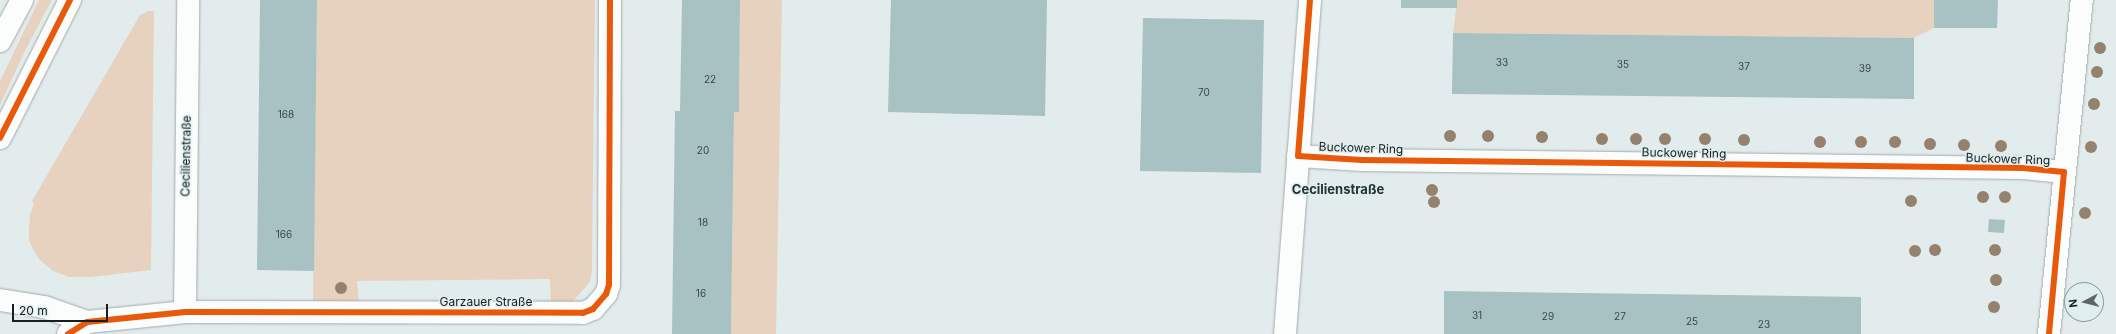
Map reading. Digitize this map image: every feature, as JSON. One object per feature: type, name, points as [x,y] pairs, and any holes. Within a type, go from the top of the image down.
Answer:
[{"type":"street","points":[[0,41],[22,0]]},
{"type":"street","points":[[0,138],[70,0]]},
{"type":"street","name":"Cecilienstraße","points":[[185,312],[188,0]]},
{"type":"street","name":"Garzauer Straße","points":[[0,300],[44,308],[87,322],[185,312],[583,313],[593,309],[601,301],[609,285],[610,0]]},
{"type":"street","points":[[1285,334],[1310,0]]},
{"type":"street","name":"Buckower Ring","points":[[2049,334],[2082,0]]},
{"type":"street","name":"Buckower Ring","points":[[1298,156],[1362,160],[2023,168],[2064,172]]},
{"type":"street","name":"Garzauer Straße","points":[[68,334],[87,322]]},
{"type":"shaded area","points":[[39,0],[52,0],[25,51],[0,105],[0,81]]},
{"type":"shaded area","points":[[317,0],[595,0],[592,270],[590,282],[573,301],[551,306],[550,279],[357,281],[359,302],[313,302]]},
{"type":"shaded area","points":[[740,0],[782,0],[776,334],[731,334],[734,112],[739,112]]},
{"type":"shaded area","points":[[1457,0],[1934,0],[1934,28],[1914,38],[1453,33]]},
{"type":"shaded area","points":[[148,11],[154,11],[151,270],[91,277],[69,277],[53,271],[40,260],[29,241],[30,215],[34,204],[32,201],[140,15]]},
{"type":"building","points":[[260,0],[317,0],[314,271],[257,270]]},
{"type":"building","points":[[682,0],[740,0],[739,112],[734,112],[731,334],[672,334],[675,111],[680,111]]},
{"type":"building","points":[[891,0],[1047,0],[1045,116],[888,112]]},
{"type":"building","points":[[1401,0],[1457,0],[1457,8],[1401,8]]},
{"type":"building","points":[[1934,0],[1998,0],[1997,28],[1934,28]]},
{"type":"building","points":[[1143,18],[1264,20],[1261,173],[1140,171]]},
{"type":"building","points":[[1453,33],[1914,38],[1914,99],[1452,94]]},
{"type":"building","points":[[1989,219],[2005,220],[2004,233],[1988,232]]},
{"type":"building","points":[[1444,291],[1861,297],[1861,334],[1444,334]]},
{"type":"cycle path","points":[[0,138],[70,0]]},
{"type":"cycle path","points":[[68,334],[87,322],[185,312],[583,313],[593,309],[606,294],[609,285],[610,0]]},
{"type":"cycle path","points":[[1310,0],[1298,156],[1362,160],[2023,168],[2064,172],[2049,334]]},
{"type":"district","name":"Cecilienstraße","points":[[1338,189]]}]
